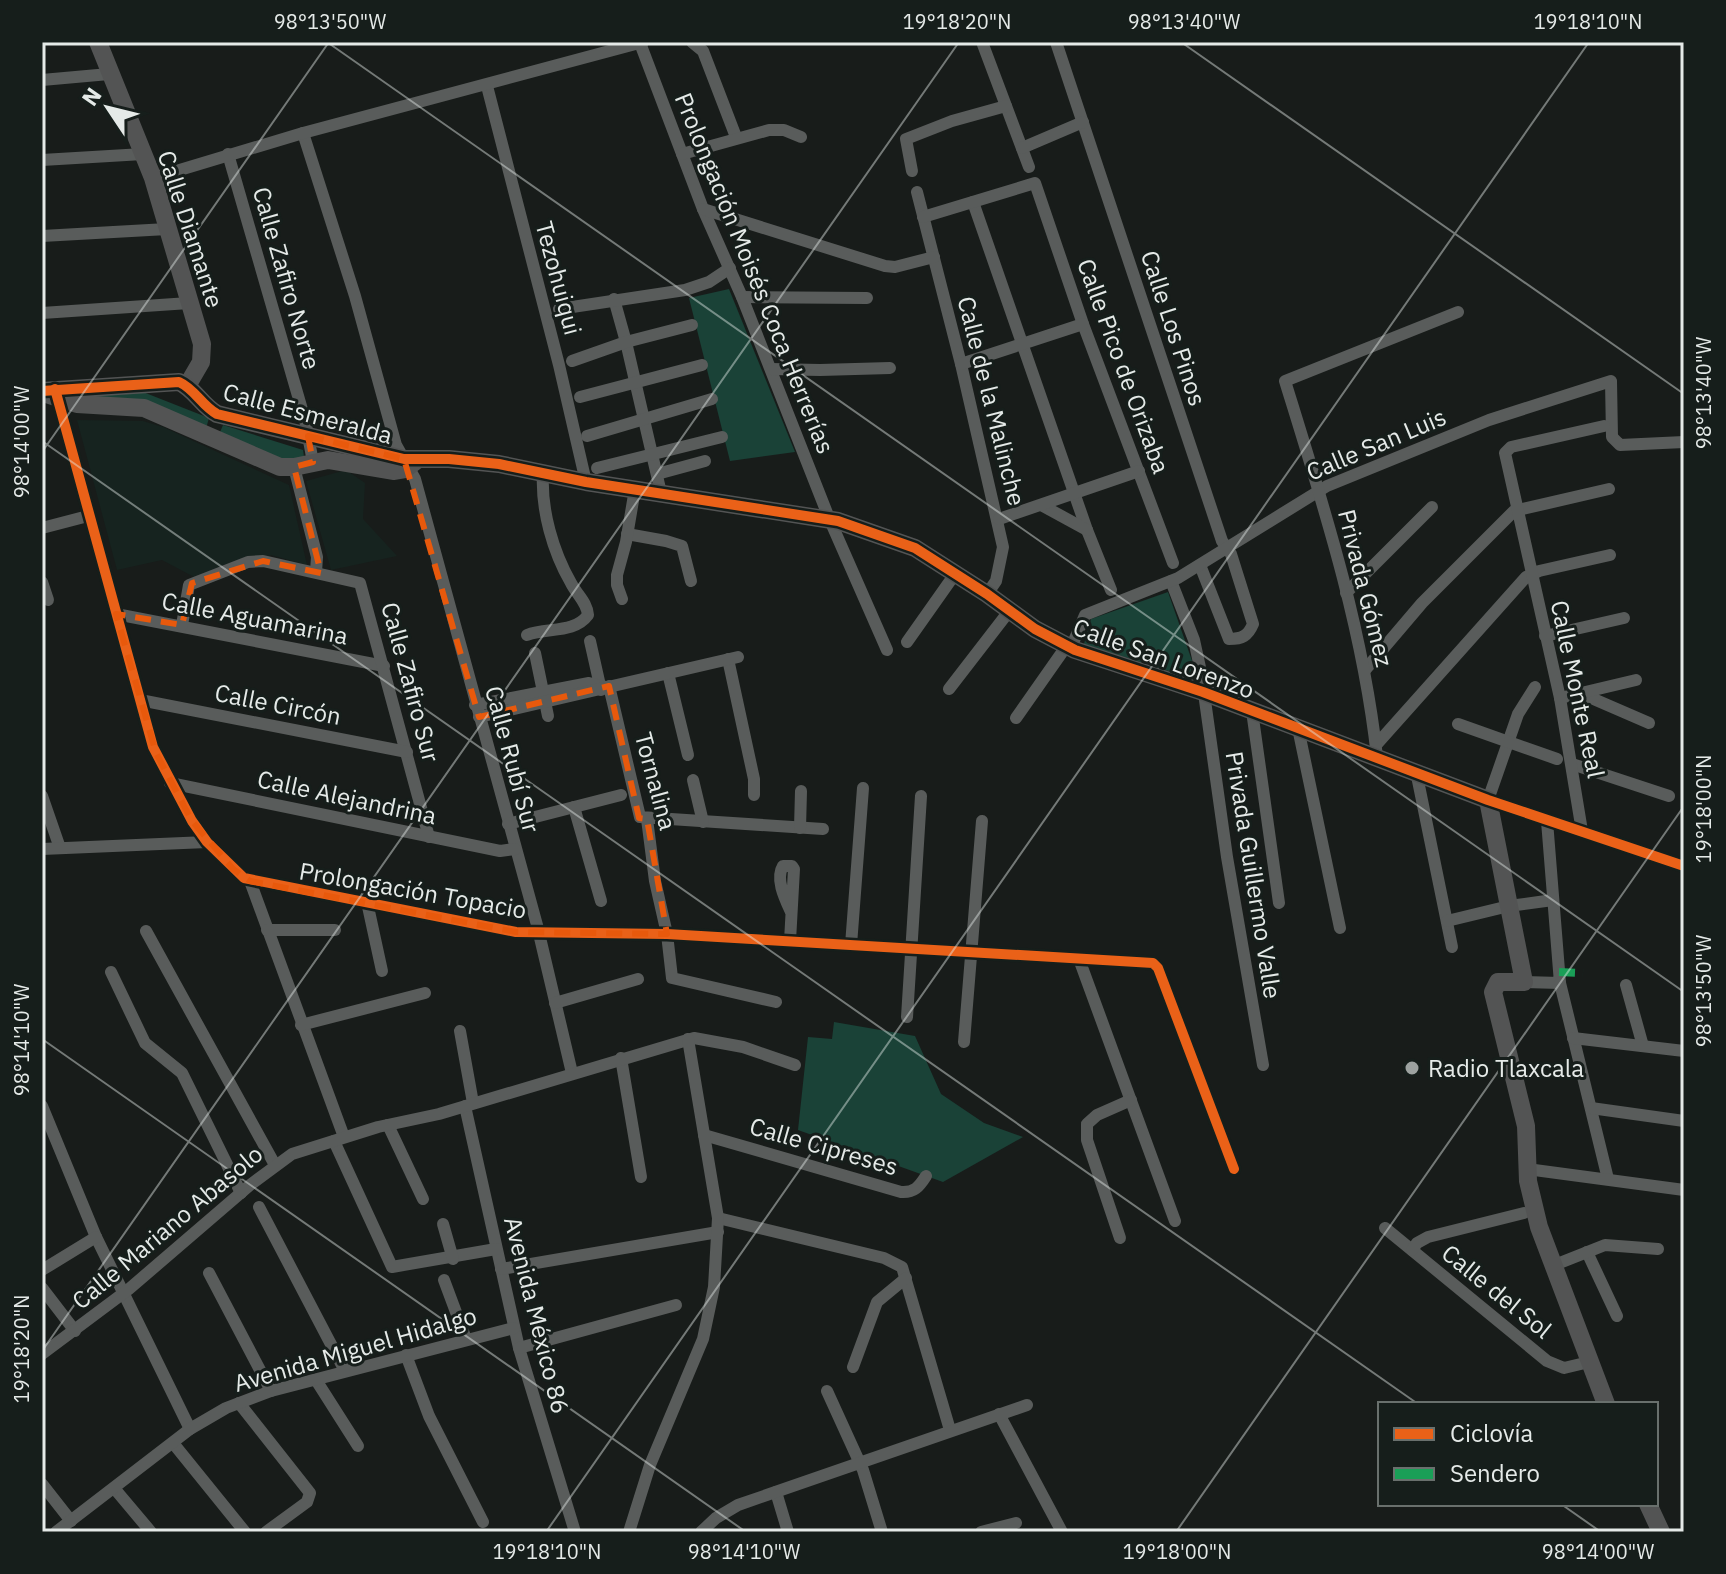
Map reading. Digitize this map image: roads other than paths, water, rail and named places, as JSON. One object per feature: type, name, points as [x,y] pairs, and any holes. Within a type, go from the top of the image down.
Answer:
[{"type":"street","name":"Calle Diamante","points":[[98,42],[153,178],[203,352],[199,368],[187,386]]},
{"type":"street","points":[[692,42],[703,51],[736,137]]},
{"type":"street","points":[[982,42],[1029,167]]},
{"type":"street","name":"Calle Los Pinos","points":[[1056,42],[1253,624],[1250,633],[1241,639],[1229,639],[1200,565]]},
{"type":"street","points":[[153,178],[303,133],[642,43]]},
{"type":"street","name":"Prolongación Moisés Coca Herrerías","points":[[642,43],[703,209],[742,297],[829,518],[887,650]]},
{"type":"street","points":[[42,80],[109,74]]},
{"type":"street","name":"Tezohuiqui","points":[[487,86],[559,365],[591,475]]},
{"type":"street","points":[[912,171],[906,139],[952,121],[1006,106]]},
{"type":"street","points":[[1022,148],[1083,122]]},
{"type":"street","points":[[682,154],[769,130],[784,130],[801,137]]},
{"type":"street","name":"Calle Rubí Sur","points":[[303,133],[355,296],[396,445],[410,462],[415,479],[537,931],[572,1073]]},
{"type":"street","points":[[42,160],[143,154]]},
{"type":"street","name":"Calle Zafiro Norte","points":[[228,154],[283,342],[313,462]]},
{"type":"street","name":"Calle Pico de Orizaba","points":[[973,202],[1035,183],[1083,324],[1173,563]]},
{"type":"street","name":"Calle de la Malinche","points":[[917,192],[999,519],[1003,556],[996,581],[987,594]]},
{"type":"street","points":[[923,217],[973,202],[1087,530],[1111,590]]},
{"type":"street","points":[[703,209],[885,266],[895,267],[934,257]]},
{"type":"street","points":[[42,236],[167,229]]},
{"type":"street","points":[[559,309],[685,290],[709,282],[730,268]]},
{"type":"street","points":[[742,297],[867,298]]},
{"type":"street","points":[[614,299],[661,493]]},
{"type":"street","points":[[42,313],[189,303]]},
{"type":"street","name":"Privada Gómez","points":[[1377,751],[1365,670],[1346,593],[1319,490],[1285,381],[1458,312]]},
{"type":"street","points":[[961,364],[1083,324]]},
{"type":"street","points":[[572,361],[626,342],[692,325]]},
{"type":"street","points":[[580,397],[702,365]]},
{"type":"street","points":[[771,369],[890,368]]},
{"type":"street","name":"Calle San Luis","points":[[1016,718],[1073,643],[1085,615],[1171,581],[1319,490],[1489,420],[1611,381],[1614,442],[1620,445],[1684,442]]},
{"type":"street","points":[[187,386],[174,382],[49,393],[88,516],[153,747],[170,783],[207,842],[233,869],[250,881],[339,1139],[389,1265],[397,1268],[496,1249]]},
{"type":"street","name":"Calle Esmeralda","points":[[187,386],[217,414],[410,462]]},
{"type":"street","name":"Calle Esmeralda","points":[[49,393],[77,404],[144,408],[274,465],[294,467],[313,462],[339,461],[393,471],[410,462]]},
{"type":"street","points":[[587,436],[712,399]]},
{"type":"street","points":[[209,435],[217,414]]},
{"type":"street","name":"Calle Monte Real","points":[[1582,831],[1560,698],[1505,457],[1506,450],[1511,447],[1604,426]]},
{"type":"street","points":[[591,475],[652,453],[722,437]]},
{"type":"street","name":"Calle San Lorenzo","points":[[410,462],[466,460],[543,474],[591,475],[635,489],[829,518],[907,543],[987,594],[1027,624],[1068,647],[1298,728],[1377,751],[1416,771],[1488,800]]},
{"type":"street","points":[[657,474],[705,461]]},
{"type":"street","points":[[182,625],[188,588],[194,582],[256,561],[316,572],[317,557],[294,467]]},
{"type":"street","points":[[999,519],[1139,471]]},
{"type":"street","points":[[527,635],[538,630],[560,630],[576,625],[588,615],[584,602],[566,573],[549,525],[543,474]]},
{"type":"street","points":[[622,599],[616,580],[635,489]]},
{"type":"street","points":[[1365,670],[1422,603],[1517,510],[1609,489]]},
{"type":"street","points":[[1043,506],[1087,530]]},
{"type":"street","points":[[1346,593],[1432,507]]},
{"type":"street","points":[[42,528],[88,516]]},
{"type":"street","points":[[627,534],[682,546],[691,581]]},
{"type":"street","points":[[1377,751],[1509,595],[1531,574],[1610,555]]},
{"type":"street","name":"Calle Zafiro Sur","points":[[316,572],[355,580],[363,585],[429,837]]},
{"type":"street","points":[[907,642],[955,574]]},
{"type":"street","name":"Privada Guillermo Valle","points":[[1171,581],[1194,640],[1263,1065]]},
{"type":"street","points":[[42,582],[48,600]]},
{"type":"street","points":[[949,689],[1010,610]]},
{"type":"street","name":"Calle Aguamarina","points":[[116,614],[384,666]]},
{"type":"street","points":[[1545,636],[1624,618]]},
{"type":"street","name":"Tornalina","points":[[590,641],[638,815],[647,819],[671,973],[675,980],[776,1002]]},
{"type":"street","points":[[535,653],[548,716]]},
{"type":"street","points":[[477,711],[733,658],[754,779],[754,795]]},
{"type":"street","points":[[668,673],[688,755]]},
{"type":"street","points":[[1560,698],[1636,680]]},
{"type":"street","points":[[1524,982],[1488,800],[1518,714],[1535,687]]},
{"type":"street","points":[[1582,694],[1649,723]]},
{"type":"street","name":"Calle Circón","points":[[140,700],[407,752]]},
{"type":"street","points":[[1252,711],[1279,903]]},
{"type":"street","points":[[1458,724],[1557,759]]},
{"type":"street","points":[[1298,728],[1340,928]]},
{"type":"street","points":[[1572,764],[1669,796]]},
{"type":"street","points":[[1416,771],[1452,947]]},
{"type":"street","points":[[693,780],[703,822]]},
{"type":"street","name":"Calle Alejandrina","points":[[170,783],[500,851],[515,849]]},
{"type":"street","points":[[851,945],[863,788]]},
{"type":"street","points":[[800,828],[801,791]]},
{"type":"street","points":[[508,824],[621,795]]},
{"type":"street","points":[[42,796],[60,848]]},
{"type":"street","points":[[907,1017],[921,796]]},
{"type":"street","points":[[1488,800],[1684,866]]},
{"type":"street","points":[[574,807],[601,901]]},
{"type":"street","points":[[647,819],[823,829]]},
{"type":"street","points":[[964,1042],[982,821]]},
{"type":"street","points":[[1547,821],[1559,978],[1608,1179]]},
{"type":"street","points":[[42,849],[207,842]]},
{"type":"street","name":"Prolongación Topacio","points":[[250,881],[516,932],[667,934],[1155,964],[1234,1169]]},
{"type":"street","points":[[1447,921],[1509,906],[1553,900]]},
{"type":"street","points":[[367,902],[382,971]]},
{"type":"street","points":[[790,941],[791,912]]},
{"type":"street","points":[[267,930],[335,930]]},
{"type":"street","points":[[146,931],[275,1165]]},
{"type":"street","points":[[1079,959],[1175,1221]]},
{"type":"street","points":[[111,972],[145,1043],[182,1073],[241,1193]]},
{"type":"street","points":[[1559,978],[1501,982],[1495,985],[1493,992],[1526,1126],[1527,1169],[1539,1227],[1605,1402]]},
{"type":"street","points":[[555,1003],[638,979]]},
{"type":"street","points":[[1626,985],[1643,1046]]},
{"type":"street","points":[[301,1025],[425,993]]},
{"type":"street","name":"Avenida México 86","points":[[460,1031],[469,1105],[514,1328],[575,1532]]},
{"type":"street","points":[[629,1532],[650,1465],[703,1339],[714,1287],[718,1218],[688,1039],[701,1038],[743,1047],[795,1065]]},
{"type":"street","points":[[1573,1038],[1684,1051]]},
{"type":"street","name":"Calle Mariano Abasolo","points":[[42,1354],[122,1294],[289,1155],[688,1039]]},
{"type":"street","points":[[621,1058],[641,1177]]},
{"type":"street","points":[[1120,1238],[1087,1140],[1087,1124],[1097,1115],[1131,1100]]},
{"type":"street","points":[[42,1106],[122,1294],[190,1429]]},
{"type":"street","points":[[1591,1108],[1684,1121]]},
{"type":"street","points":[[388,1125],[423,1199]]},
{"type":"street","name":"Calle Cipreses","points":[[704,1135],[901,1192],[915,1189],[926,1176]]},
{"type":"street","points":[[42,1144],[55,1137]]},
{"type":"street","points":[[1527,1169],[1684,1190]]},
{"type":"street","points":[[259,1207],[345,1371]]},
{"type":"street","points":[[1412,1250],[1428,1237],[1524,1213]]},
{"type":"street","points":[[718,1218],[884,1258],[902,1267],[950,1430]]},
{"type":"street","points":[[443,1224],[453,1259]]},
{"type":"street","name":"Calle del Sol","points":[[1385,1228],[1552,1364],[1564,1368],[1589,1362]]},
{"type":"street","points":[[501,1269],[718,1232]]},
{"type":"street","points":[[42,1251],[46,1267],[96,1237]]},
{"type":"street","points":[[1552,1266],[1607,1245],[1658,1249]]},
{"type":"street","points":[[1587,1252],[1617,1316]]},
{"type":"street","points":[[209,1273],[271,1391]]},
{"type":"street","points":[[853,1367],[877,1302],[906,1278]]},
{"type":"street","points":[[444,1280],[466,1339]]},
{"type":"street","points":[[42,1288],[75,1331]]},
{"type":"street","points":[[519,1348],[676,1305]]},
{"type":"street","name":"Avenida Miguel Hidalgo","points":[[59,1531],[211,1414],[271,1391],[514,1328]]},
{"type":"street","points":[[406,1355],[429,1416],[483,1522]]},
{"type":"street","points":[[316,1380],[358,1446]]},
{"type":"street","points":[[827,1391],[860,1462],[882,1532]]},
{"type":"street","points":[[239,1403],[309,1490],[311,1497],[266,1532]]},
{"type":"street","points":[[701,1532],[727,1510],[1027,1405]]},
{"type":"street","points":[[999,1414],[1062,1532]]},
{"type":"street","points":[[173,1443],[245,1532]]},
{"type":"street","points":[[42,1484],[71,1521]]},
{"type":"street","points":[[114,1488],[151,1532]]},
{"type":"street","points":[[776,1492],[788,1532]]},
{"type":"street","points":[[1649,1506],[1661,1532]]},
{"type":"street","points":[[981,1532],[1016,1523]]},
{"type":"place","name":"Radio Tlaxcala","points":[[1412,1068]]}]
